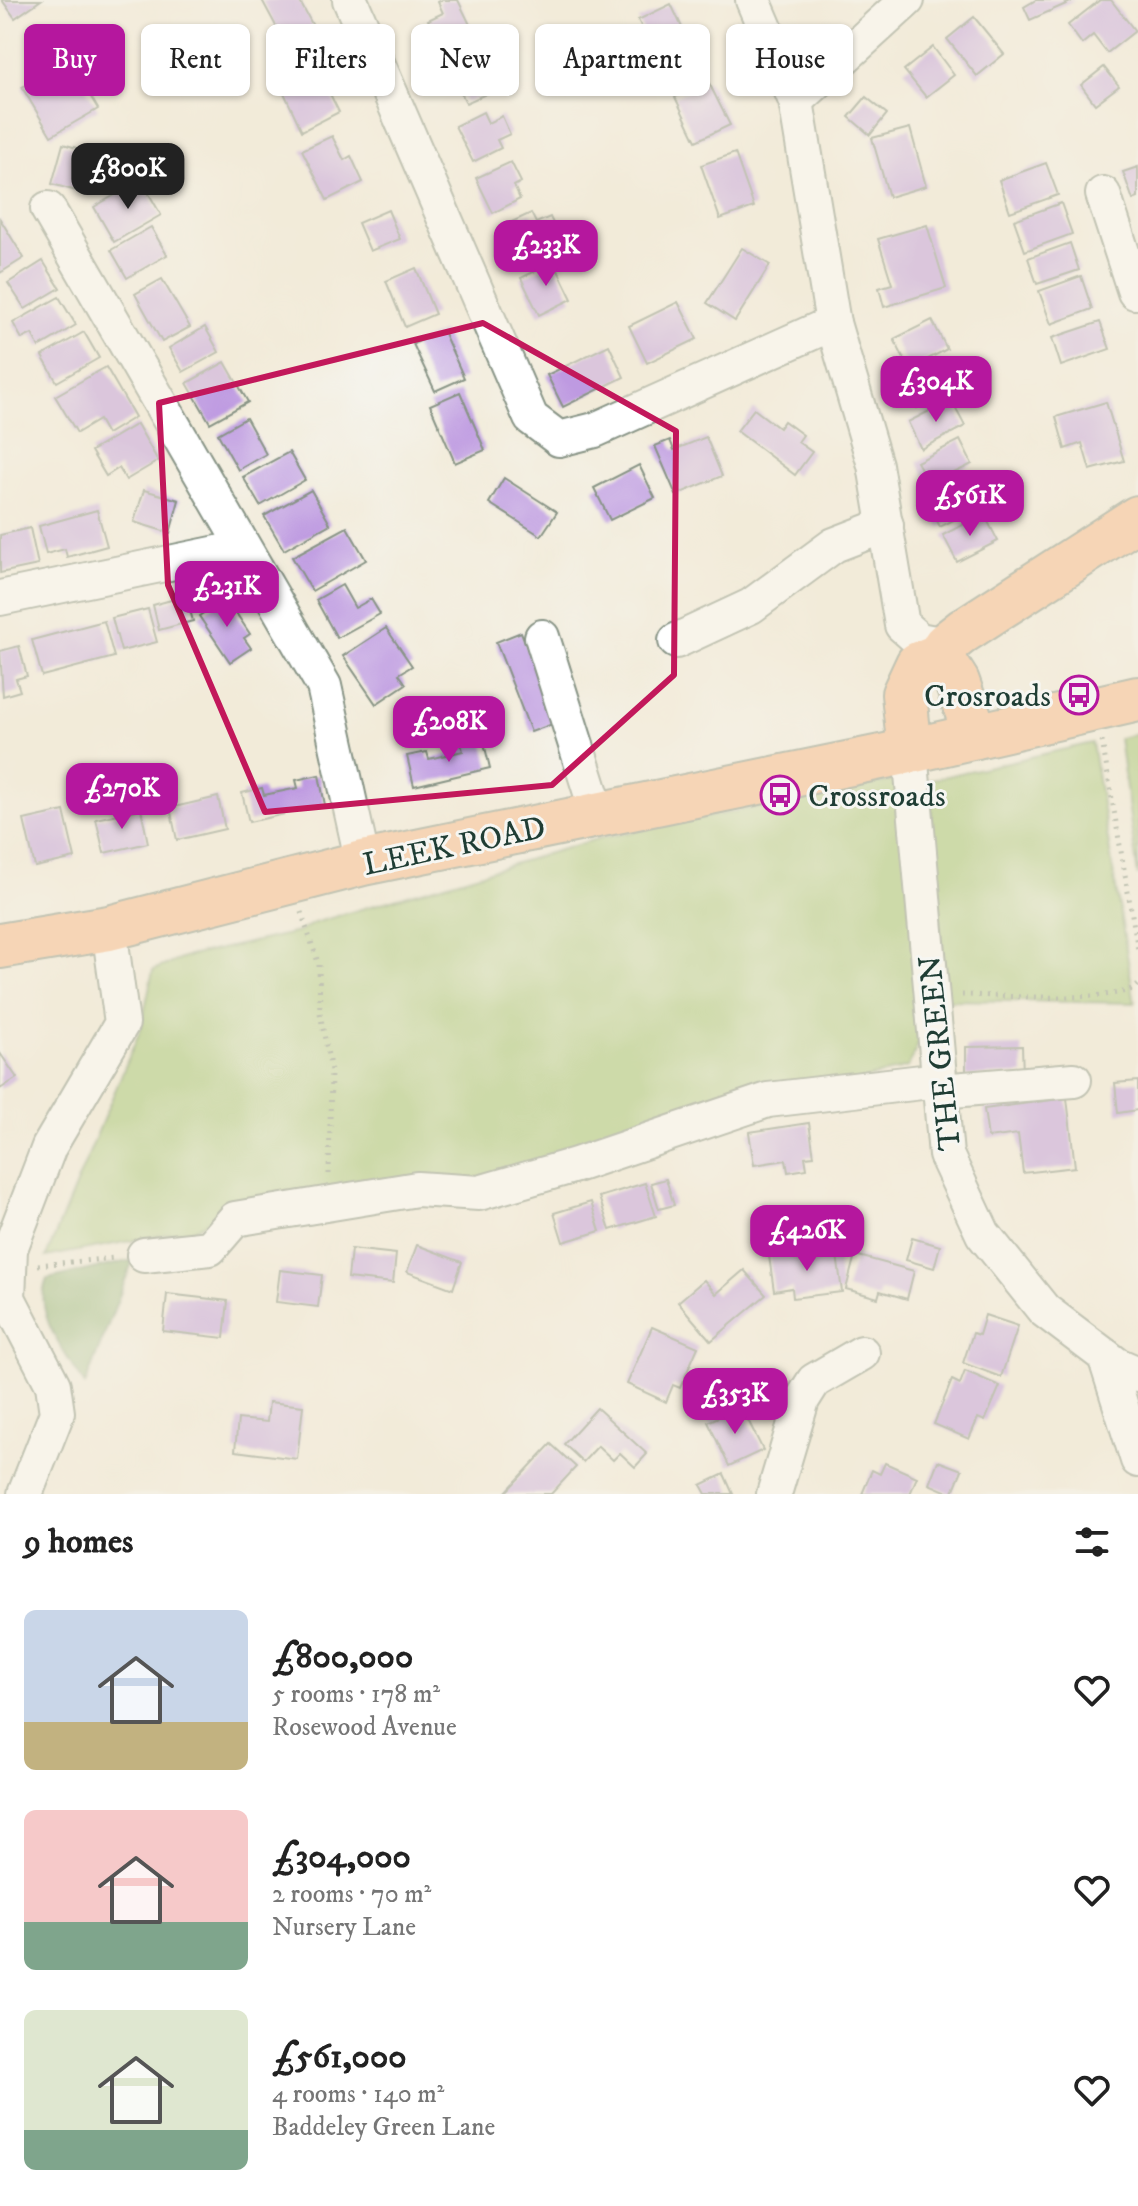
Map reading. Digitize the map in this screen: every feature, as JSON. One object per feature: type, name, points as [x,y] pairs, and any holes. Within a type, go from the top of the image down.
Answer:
[{"type":"main road","points":[[910,751],[904,694],[918,664],[1138,518]]},
{"type":"main road","points":[[943,650],[976,736]]},
{"type":"main road","name":"LEEK ROAD","points":[[0,946],[109,928],[363,863],[910,751],[1118,704]]},
{"type":"street","points":[[350,0],[531,418],[559,439],[595,430],[833,323]]},
{"type":"street","points":[[753,0],[796,101],[833,323],[875,465],[902,625],[919,640],[943,650]]},
{"type":"street","points":[[796,101],[907,0]]},
{"type":"street","points":[[1103,194],[1127,224],[1135,292]]},
{"type":"street","points":[[48,209],[324,686],[363,863]]},
{"type":"street","points":[[676,641],[751,606],[834,545],[886,525]]},
{"type":"street","points":[[0,598],[242,548]]},
{"type":"street","points":[[542,637],[598,815]]},
{"type":"street","name":"THE GREEN","points":[[910,751],[946,1155],[983,1234],[1044,1310],[1105,1356],[1138,1374]]},
{"type":"street","points":[[25,1494],[57,1413],[53,1385],[8,1298],[10,1249],[49,1147],[122,1023],[109,928]]},
{"type":"street","points":[[144,1255],[210,1248],[235,1219],[417,1189],[479,1193],[576,1165],[768,1100],[940,1086],[1074,1080]]},
{"type":"street","points":[[774,1494],[802,1400],[814,1381],[862,1353]]},
{"type":"street","points":[[1105,1356],[1138,1460]]},
{"type":"path","points":[[1118,704],[1138,950]]},
{"type":"path","points":[[291,881],[319,965],[320,1013],[331,1071],[328,1204]]},
{"type":"path","points":[[931,995],[1104,996],[1133,990],[1138,985]]},
{"type":"path","points":[[9,1267],[144,1255]]},
{"type":"highlighted area","points":[[483,323],[676,431],[674,675],[552,785],[265,812],[168,585],[159,403]]},
{"type":"green space","points":[[1138,734],[1138,876],[1119,738]]},
{"type":"green space","points":[[1092,743],[1135,1003],[946,1000],[929,780]]},
{"type":"green space","points":[[901,779],[919,1042],[908,1067],[479,1186],[237,1205],[194,1229],[46,1257],[141,1028],[153,970],[189,956],[298,932],[314,923],[600,838]]},
{"type":"green space","points":[[133,1260],[85,1385],[61,1348],[48,1320],[44,1307],[47,1279]]},
{"type":"building","points":[[2,0],[41,0],[15,18]]},
{"type":"building","points":[[262,0],[299,0],[312,24],[275,24]]},
{"type":"building","points":[[458,0],[470,24],[430,24],[428,20],[443,13],[438,2]]},
{"type":"building","points":[[1036,0],[1075,0],[1030,20],[1024,7]]},
{"type":"building","points":[[1100,0],[1111,0],[1135,31],[1107,53],[1093,35],[1082,44],[1068,25]]},
{"type":"building","points":[[671,4],[680,24],[640,24],[638,20]]},
{"type":"building","points":[[974,17],[1004,54],[977,76],[947,39]]},
{"type":"building","points":[[933,47],[954,75],[926,97],[904,70]]},
{"type":"building","points":[[1104,67],[1119,86],[1095,104],[1081,85]]},
{"type":"building","points":[[710,85],[730,125],[696,141],[675,97],[710,96]]},
{"type":"building","points":[[27,96],[90,96],[98,109],[51,136]]},
{"type":"building","points":[[285,96],[331,96],[339,112],[302,131]]},
{"type":"building","points":[[463,96],[482,96],[466,103]]},
{"type":"building","points":[[866,97],[887,114],[870,135],[849,117]]},
{"type":"building","points":[[483,112],[488,123],[502,116],[510,134],[497,140],[501,148],[473,162],[455,126]]},
{"type":"building","points":[[910,128],[926,186],[889,197],[872,138]]},
{"type":"building","points":[[332,136],[344,160],[351,156],[363,182],[327,200],[302,150]]},
{"type":"building","points":[[63,144],[101,155],[90,195],[52,184]]},
{"type":"building","points":[[735,153],[754,207],[720,219],[701,165]]},
{"type":"building","points":[[511,162],[521,182],[514,186],[520,199],[493,213],[476,178]]},
{"type":"building","points":[[1046,163],[1058,195],[1010,212],[999,180]]},
{"type":"building","points":[[1138,167],[1138,198],[1133,200],[1123,172]]},
{"type":"building","points":[[141,180],[161,215],[114,242],[94,207]]},
{"type":"building","points":[[1061,203],[1072,234],[1025,251],[1014,220]]},
{"type":"building","points":[[388,210],[400,239],[370,251],[358,223]]},
{"type":"building","points":[[531,213],[536,223],[550,217],[558,234],[545,241],[549,249],[520,263],[503,226]]},
{"type":"building","points":[[0,219],[24,258],[0,273]]},
{"type":"building","points":[[927,225],[946,288],[884,307],[879,288],[892,284],[878,239]]},
{"type":"building","points":[[151,227],[167,255],[127,278],[111,250]]},
{"type":"building","points":[[1070,243],[1079,270],[1037,284],[1028,258]]},
{"type":"building","points":[[742,248],[770,265],[735,321],[707,303]]},
{"type":"building","points":[[43,261],[60,288],[25,309],[8,283]]},
{"type":"building","points":[[554,262],[572,299],[539,315],[521,278]]},
{"type":"building","points":[[416,268],[435,314],[405,327],[386,281]]},
{"type":"building","points":[[1081,276],[1092,309],[1051,324],[1039,291]]},
{"type":"building","points":[[162,279],[190,327],[162,342],[135,294]]},
{"type":"building","points":[[59,297],[76,325],[39,347],[32,334],[22,339],[13,323]]},
{"type":"building","points":[[678,302],[697,339],[647,363],[629,326]]},
{"type":"building","points":[[932,320],[947,349],[909,369],[894,339]]},
{"type":"building","points":[[1100,322],[1110,349],[1061,366],[1052,338]]},
{"type":"building","points":[[205,327],[219,352],[183,372],[169,348]]},
{"type":"building","points":[[443,331],[464,378],[435,391],[413,344]]},
{"type":"building","points":[[84,332],[99,358],[57,382],[42,356]]},
{"type":"building","points":[[609,345],[624,377],[563,407],[547,375]]},
{"type":"building","points":[[941,360],[956,388],[917,408],[902,380]]},
{"type":"building","points":[[225,362],[248,402],[210,423],[187,383]]},
{"type":"building","points":[[106,367],[135,417],[107,434],[99,420],[77,433],[55,396]]},
{"type":"building","points":[[460,392],[485,450],[455,463],[430,405]]},
{"type":"building","points":[[951,400],[965,426],[921,449],[908,422]]},
{"type":"building","points":[[1106,402],[1124,461],[1090,470],[1082,443],[1065,449],[1056,417]]},
{"type":"building","points":[[754,409],[779,428],[784,421],[803,435],[798,442],[812,452],[795,475],[737,431]]},
{"type":"building","points":[[246,418],[266,454],[238,470],[218,434]]},
{"type":"building","points":[[137,424],[158,461],[126,480],[119,468],[106,476],[91,451]]},
{"type":"building","points":[[706,437],[722,476],[676,495],[655,446],[670,440],[674,450]]},
{"type":"building","points":[[960,440],[972,464],[930,485],[917,462]]},
{"type":"building","points":[[289,452],[305,480],[260,506],[243,477]]},
{"type":"building","points":[[639,465],[655,498],[610,520],[594,488]]},
{"type":"building","points":[[968,477],[983,505],[940,527],[926,499]]},
{"type":"building","points":[[504,478],[557,512],[541,536],[489,503]]},
{"type":"building","points":[[144,490],[179,500],[170,533],[134,522]]},
{"type":"building","points":[[311,490],[330,524],[284,550],[264,516]]},
{"type":"building","points":[[97,510],[107,546],[67,557],[65,549],[46,554],[39,526]]},
{"type":"building","points":[[984,514],[998,541],[957,562],[943,535]]},
{"type":"building","points":[[347,527],[366,560],[312,591],[292,557]]},
{"type":"building","points":[[30,528],[38,565],[0,573],[0,535]]},
{"type":"building","points":[[342,585],[355,608],[371,599],[380,614],[337,638],[316,600]]},
{"type":"building","points":[[186,596],[193,621],[159,630],[153,605]]},
{"type":"building","points":[[226,598],[250,634],[244,638],[251,648],[230,662],[199,616]]},
{"type":"building","points":[[148,609],[157,642],[121,651],[112,618]]},
{"type":"building","points":[[104,621],[114,657],[42,676],[32,640]]},
{"type":"building","points":[[386,628],[412,666],[399,674],[406,684],[376,704],[343,656]]},
{"type":"building","points":[[521,632],[529,653],[533,651],[561,721],[531,732],[496,642]]},
{"type":"building","points":[[19,646],[27,676],[16,679],[20,691],[3,696],[0,651]]},
{"type":"building","points":[[483,739],[490,768],[414,786],[407,756],[427,752],[429,759],[463,751],[461,744]]},
{"type":"building","points":[[319,775],[325,805],[249,822],[242,793],[262,788],[264,795],[298,788],[296,780]]},
{"type":"building","points":[[218,797],[225,829],[177,840],[170,808]]},
{"type":"building","points":[[141,809],[148,843],[104,853],[96,819]]},
{"type":"building","points":[[64,811],[75,858],[35,867],[24,820]]},
{"type":"building","points":[[1022,1046],[1023,1074],[966,1076],[966,1047]]},
{"type":"building","points":[[0,1053],[17,1078],[0,1089]]},
{"type":"building","points":[[1138,1081],[1138,1110],[1118,1113],[1115,1083]]},
{"type":"building","points":[[1067,1098],[1075,1167],[1023,1173],[1018,1134],[988,1138],[984,1109]]},
{"type":"building","points":[[809,1123],[814,1156],[805,1157],[807,1169],[788,1172],[786,1160],[754,1165],[749,1132]]},
{"type":"building","points":[[666,1179],[674,1205],[659,1209],[651,1183]]},
{"type":"building","points":[[645,1183],[656,1216],[610,1230],[599,1197]]},
{"type":"building","points":[[591,1202],[600,1231],[563,1242],[554,1213]]},
{"type":"building","points":[[912,1238],[940,1246],[934,1268],[906,1260]]},
{"type":"building","points":[[417,1245],[462,1262],[453,1289],[407,1272]]},
{"type":"building","points":[[836,1247],[842,1292],[793,1298],[792,1288],[774,1291],[769,1256]]},
{"type":"building","points":[[351,1249],[396,1254],[393,1283],[348,1278]]},
{"type":"building","points":[[855,1255],[914,1271],[907,1299],[880,1291],[878,1298],[846,1289]]},
{"type":"building","points":[[280,1270],[322,1275],[318,1307],[276,1302]]},
{"type":"building","points":[[744,1270],[766,1295],[711,1341],[678,1302],[704,1280],[716,1294]]},
{"type":"building","points":[[167,1294],[228,1301],[224,1338],[163,1331]]},
{"type":"building","points":[[985,1315],[1018,1326],[1001,1377],[963,1363],[973,1333],[979,1335]]},
{"type":"building","points":[[652,1327],[698,1347],[680,1388],[673,1385],[666,1402],[627,1384]]},
{"type":"building","points":[[965,1371],[1000,1386],[985,1421],[978,1418],[969,1439],[934,1424],[952,1380],[960,1384]]},
{"type":"building","points":[[269,1402],[303,1406],[297,1459],[235,1451],[238,1419],[267,1422]]},
{"type":"building","points":[[741,1406],[763,1450],[729,1466],[708,1422]]},
{"type":"building","points":[[597,1408],[647,1454],[635,1467],[620,1453],[613,1460],[598,1446],[583,1462],[564,1444]]},
{"type":"building","points":[[551,1444],[576,1467],[551,1494],[504,1494]]},
{"type":"building","points":[[938,1461],[962,1470],[952,1494],[929,1484]]},
{"type":"building","points":[[885,1463],[917,1477],[910,1494],[862,1494],[872,1470],[880,1474]]},
{"type":"building","points":[[724,1474],[733,1494],[706,1494],[701,1485]]},
{"type":"place","name":"Crosroads","points":[[1079,695]]},
{"type":"place","name":"Crossroads","points":[[780,795]]}]
